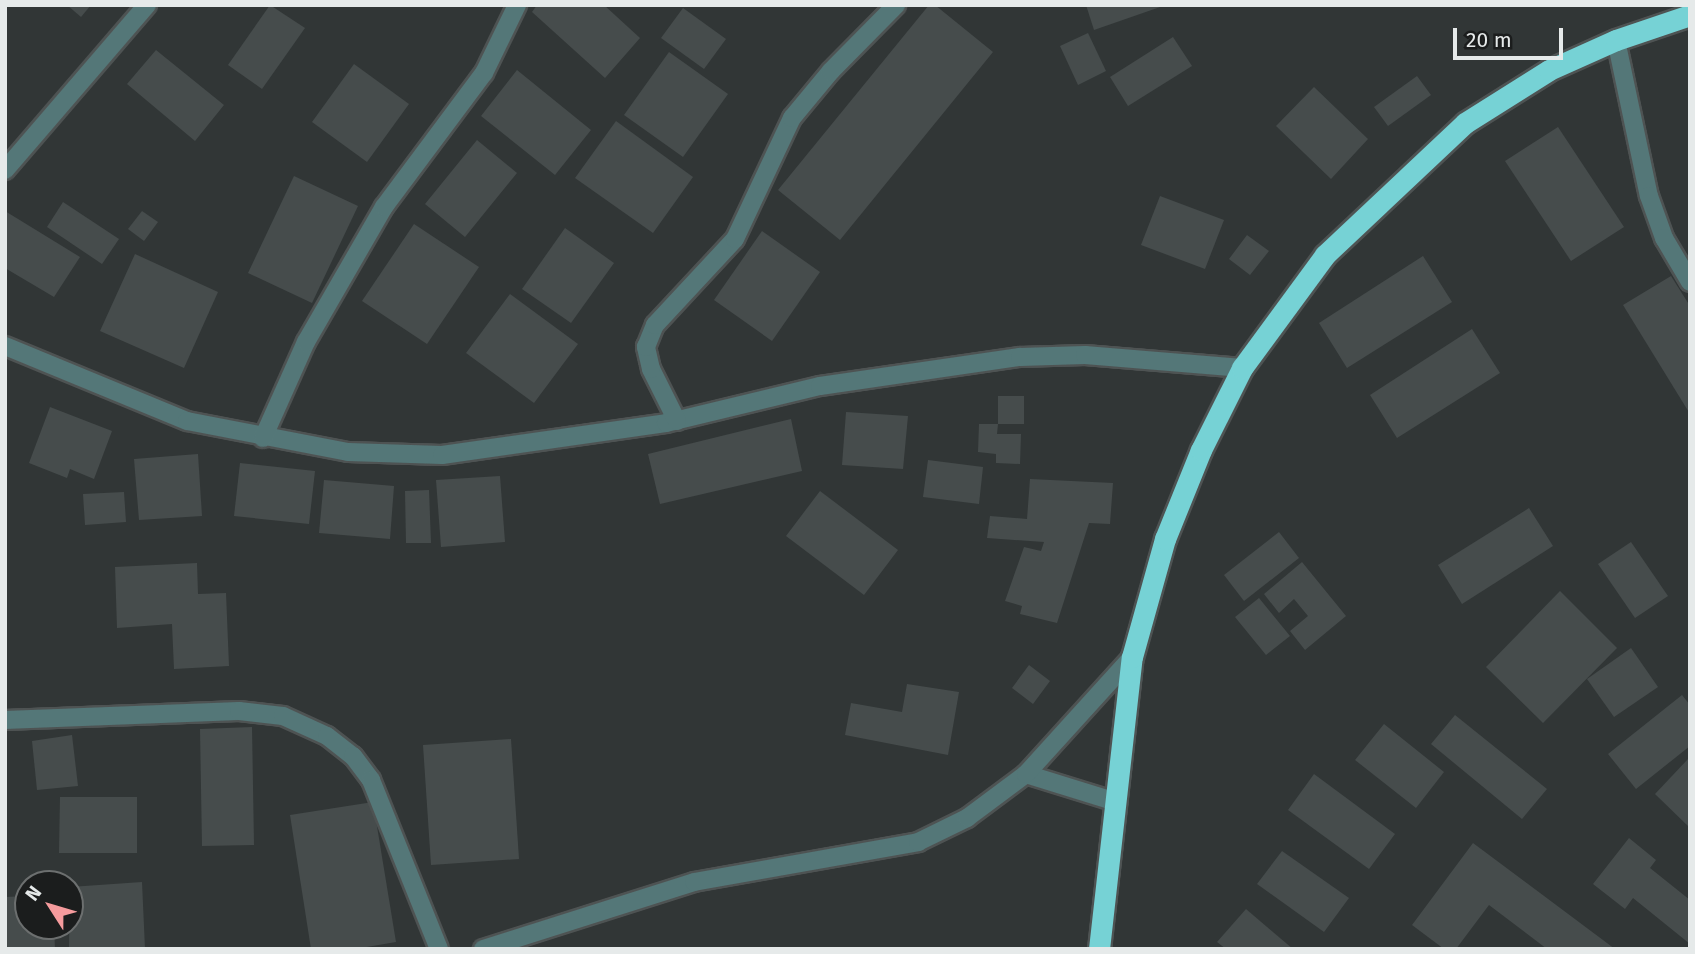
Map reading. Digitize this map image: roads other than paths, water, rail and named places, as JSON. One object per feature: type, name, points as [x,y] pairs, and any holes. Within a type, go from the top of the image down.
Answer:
[{"type":"highway","points":[[1099,949],[1113,801],[1132,657],[1165,539],[1201,450],[1242,368],[1325,255],[1455,132],[1549,70],[1616,40],[1690,15]]},
{"type":"street","points":[[5,170],[147,5]]},
{"type":"street","points":[[263,438],[306,342],[378,217],[484,73],[517,5]]},
{"type":"street","points":[[677,421],[651,369],[646,347],[655,325],[735,239],[792,118],[831,71],[897,5]]},
{"type":"street","points":[[1616,40],[1649,196],[1664,238],[1690,282]]},
{"type":"street","points":[[5,346],[187,421],[263,438],[348,452],[442,455],[677,421],[820,386],[1020,357],[1085,355],[1242,368]]},
{"type":"street","points":[[483,949],[694,882],[918,842],[967,818],[1026,774],[1132,657]]},
{"type":"street","points":[[5,720],[239,711],[283,716],[327,736],[353,756],[371,780],[439,949]]},
{"type":"street","points":[[1026,774],[1113,801]]}]
